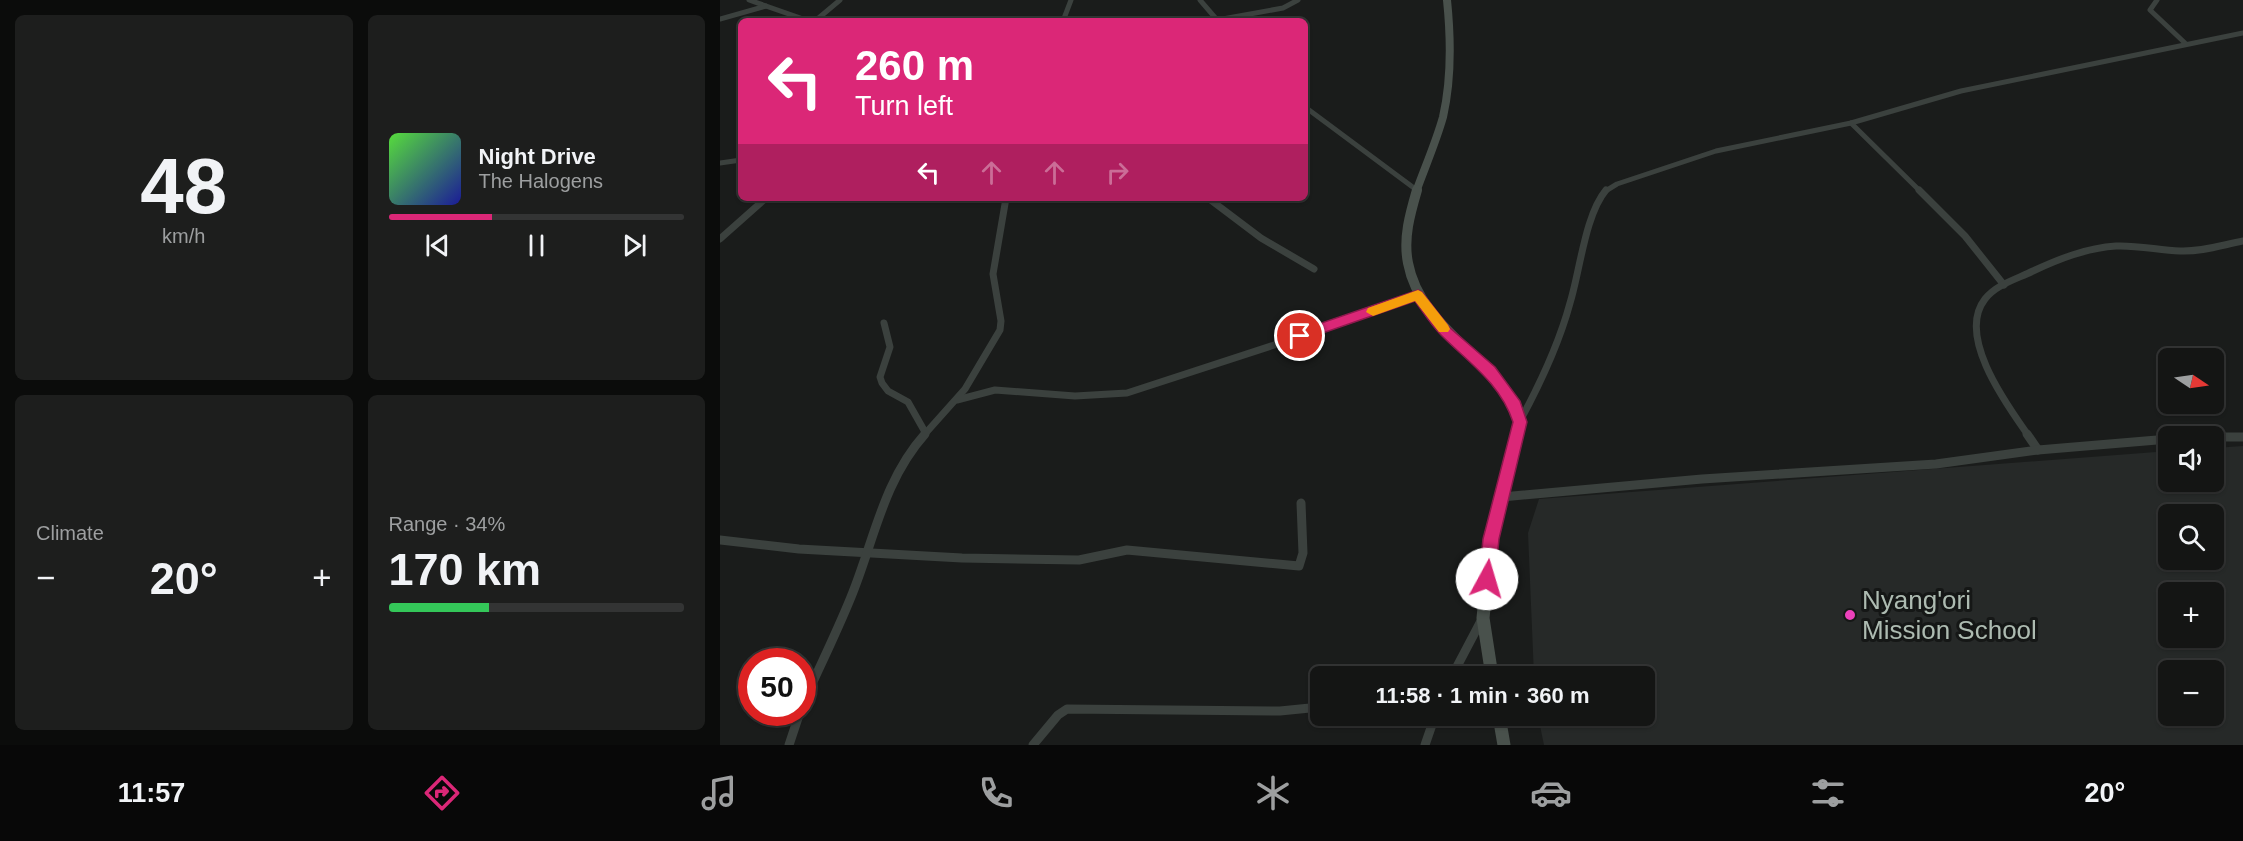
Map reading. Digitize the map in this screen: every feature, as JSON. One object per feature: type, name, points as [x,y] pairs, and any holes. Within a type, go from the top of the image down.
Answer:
[{"type":"main road","points":[[1447,0],[1448,91],[1442,118],[1405,238],[1408,265],[1418,295],[1444,330],[1490,371],[1515,405],[1520,422],[1491,539],[1483,618],[1490,666]]},
{"type":"main road","points":[[1501,726],[1504,745]]},
{"type":"street","points":[[749,0],[801,18]]},
{"type":"street","points":[[819,18],[840,0]]},
{"type":"street","points":[[1064,18],[1071,0]]},
{"type":"street","points":[[1200,0],[1216,18]]},
{"type":"street","points":[[1229,18],[1283,8],[1298,0]]},
{"type":"street","points":[[2157,0],[2150,10],[2186,44]]},
{"type":"street","points":[[720,19],[767,6]]},
{"type":"street","points":[[1520,422],[1538,388],[1561,332],[1570,306],[1595,206],[1605,191],[1630,178],[1716,151],[1851,123],[1961,91],[2243,33]]},
{"type":"street","points":[[1308,109],[1339,129],[1418,191]]},
{"type":"street","points":[[1851,123],[1884,153],[1965,236],[2004,285]]},
{"type":"street","points":[[720,163],[738,160]]},
{"type":"street","points":[[720,239],[763,201]]},
{"type":"street","points":[[816,675],[852,595],[874,526],[892,485],[925,432],[957,400],[1000,330],[1001,321],[993,274],[1005,201]]},
{"type":"street","points":[[1212,201],[1261,238],[1314,269]]},
{"type":"street","points":[[2038,450],[2005,403],[1991,375],[1978,340],[1977,317],[1983,300],[2004,285],[2074,252],[2130,246],[2189,251],[2243,241]]},
{"type":"street","points":[[957,400],[995,390],[1075,396],[1127,393],[1345,322],[1418,295]]},
{"type":"street","points":[[884,323],[890,347],[880,376],[881,381],[890,393],[907,401],[925,432]]},
{"type":"street","points":[[2224,437],[2243,437]]},
{"type":"street","points":[[1502,497],[1702,479],[1936,464],[2038,450],[2158,440]]},
{"type":"street","points":[[720,540],[799,549],[866,553],[1079,560],[1127,550],[1299,566],[1303,553],[1301,503]]},
{"type":"street","points":[[1457,666],[1483,618]]},
{"type":"street","points":[[1033,745],[1058,715],[1067,709],[1280,711],[1310,708]]},
{"type":"street","points":[[789,745],[795,726]]},
{"type":"street","points":[[1425,745],[1432,726]]},
{"type":"shaded area","name":"Nyang'ori Mission School","points":[[2243,446],[2243,745],[1544,745],[1540,726],[1655,726],[1655,666],[1534,666],[1528,533],[1539,499],[2158,452],[2158,492],[2224,492],[2224,447]]},
{"type":"slow traffic","points":[[1373,312],[1418,295],[1443,329]]},
{"type":"place","name":"Nyang'ori Mission School","points":[[1850,615]]},
{"type":"route","points":[[1300,336],[1418,295],[1444,330],[1490,371],[1515,405],[1520,422],[1491,539],[1487,579]]}]
